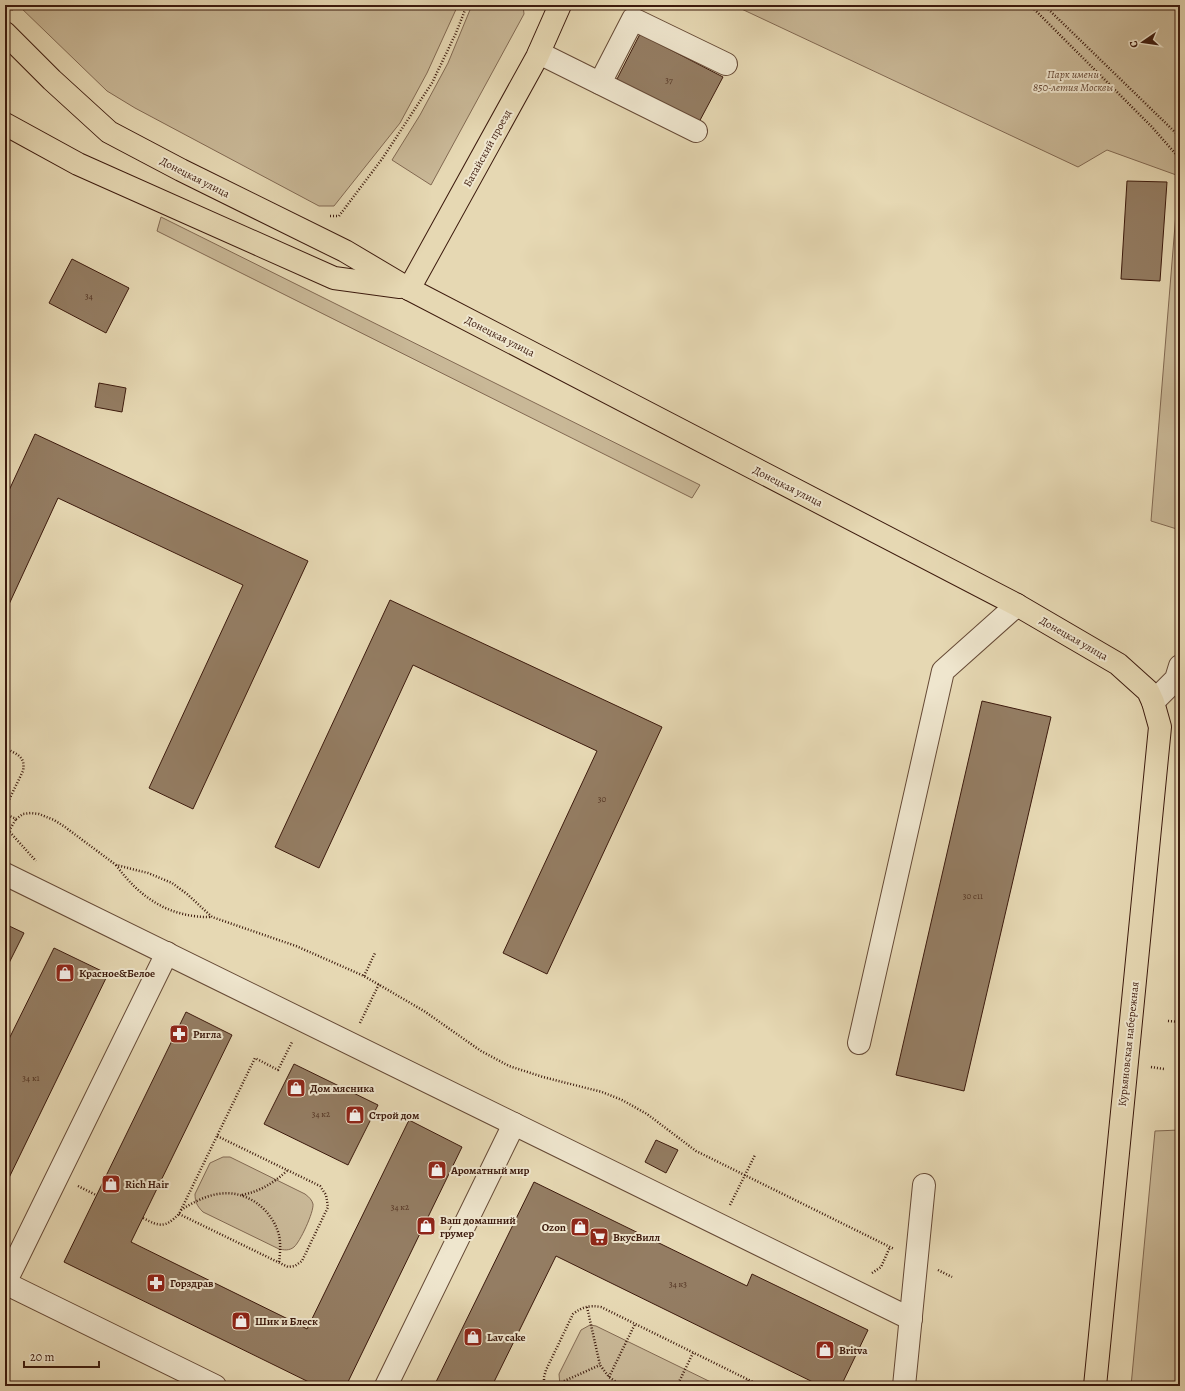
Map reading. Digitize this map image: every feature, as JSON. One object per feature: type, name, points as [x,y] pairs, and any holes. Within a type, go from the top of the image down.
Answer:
[{"type":"main road","name":"Батайский проезд","points":[[409,289],[539,53],[560,5]]},
{"type":"main road","name":"Донецкая улица","points":[[5,33],[52,80],[109,132],[181,170],[345,251],[409,289],[1017,605],[1118,664],[1148,691],[1153,702]]},
{"type":"main road","name":"Донецкая улица","points":[[5,124],[78,164],[334,278],[409,289]]},
{"type":"main road","name":"Курьяновская набережная","points":[[1095,1386],[1160,727],[1153,702]]},
{"type":"lane","points":[[600,83],[633,19],[726,64]]},
{"type":"lane","points":[[539,53],[696,131]]},
{"type":"lane","points":[[860,1044],[943,671],[1017,605]]},
{"type":"lane","points":[[1153,702],[1176,678],[1180,666]]},
{"type":"lane","points":[[5,874],[911,1319]]},
{"type":"lane","points":[[167,953],[5,1283],[215,1386]]},
{"type":"lane","points":[[386,1386],[514,1124]]},
{"type":"lane","points":[[904,1386],[924,1185]]},
{"type":"path","points":[[8,5],[13,10]]},
{"type":"path","points":[[325,216],[339,216],[382,159],[432,83],[467,5]]},
{"type":"path","points":[[1030,5],[1152,128],[1180,159]]},
{"type":"path","points":[[1044,5],[1180,137]]},
{"type":"path","points":[[5,748],[19,755],[23,760],[24,765],[23,771],[5,808]]},
{"type":"path","points":[[5,814],[16,820]]},
{"type":"path","points":[[9,832],[16,820],[23,814],[39,814],[54,820],[116,865],[126,879],[137,890],[163,907],[183,914],[212,917],[317,954],[364,976],[424,1011],[481,1051],[509,1066],[543,1078],[602,1092],[622,1100],[647,1114],[696,1151],[952,1277]]},
{"type":"path","points":[[116,865],[148,873],[172,883],[187,894],[212,917]]},
{"type":"path","points":[[364,976],[375,953]]},
{"type":"path","points":[[350,1043],[379,984]]},
{"type":"path","points":[[143,1218],[156,1225],[164,1225],[170,1223],[179,1214],[255,1058],[278,1070],[303,1020]]},
{"type":"path","points":[[1168,1021],[1180,1022]]},
{"type":"path","points":[[179,1214],[288,1267],[295,1266],[302,1261],[328,1207],[326,1195],[320,1186],[217,1136]]},
{"type":"path","points":[[720,1225],[755,1155]]},
{"type":"path","points":[[241,1195],[256,1192],[272,1184],[287,1171]]},
{"type":"path","points":[[180,1210],[212,1195],[224,1193],[241,1195],[252,1200],[269,1215],[276,1226],[280,1248],[279,1263]]},
{"type":"path","points":[[586,1306],[600,1365],[609,1377],[622,1386]]},
{"type":"path","points":[[544,1386],[546,1370],[573,1314],[586,1306],[601,1308],[761,1386]]},
{"type":"path","points":[[609,1377],[635,1324]]},
{"type":"path","points":[[677,1386],[693,1353]]},
{"type":"path","points":[[553,1386],[600,1365]]},
{"type":"path","points":[[745,1386],[748,1380]]},
{"type":"green space","points":[[18,5],[458,5],[427,73],[400,123],[334,206],[319,206],[135,108],[107,91]]},
{"type":"green space","points":[[472,5],[523,5],[524,14],[431,185],[392,160],[420,115],[448,63]]},
{"type":"green space","name":"Парк имени 850-летия Москвы","points":[[733,5],[1180,5],[1180,530],[1151,521],[1179,176],[1107,150],[1078,167]]},
{"type":"green space","points":[[161,217],[700,485],[692,498],[157,231]]},
{"type":"green space","points":[[1180,1130],[1180,1386],[1131,1386],[1155,1131]]},
{"type":"green space","points":[[223,1157],[230,1157],[305,1194],[312,1201],[313,1208],[309,1220],[294,1247],[288,1250],[279,1249],[203,1212],[199,1208],[196,1202],[195,1194],[210,1163]]},
{"type":"green space","points":[[590,1325],[596,1326],[719,1386],[560,1386],[559,1374],[581,1330]]},
{"type":"building","points":[[640,34],[723,77],[698,124],[615,83]]},
{"type":"building","points":[[1127,181],[1167,182],[1160,281],[1121,279]]},
{"type":"building","points":[[72,259],[129,288],[106,333],[49,303]]},
{"type":"building","points":[[99,383],[126,388],[122,412],[95,407]]},
{"type":"building","points":[[35,434],[308,561],[193,809],[149,788],[243,585],[58,498],[5,613],[5,499]]},
{"type":"building","points":[[390,600],[662,727],[547,974],[503,953],[597,751],[413,665],[319,868],[275,847]]},
{"type":"building","points":[[982,701],[1051,717],[964,1091],[896,1075]]},
{"type":"building","points":[[5,924],[24,933],[5,971]]},
{"type":"building","points":[[54,948],[108,974],[5,1186],[5,1047]]},
{"type":"building","points":[[186,1012],[232,1035],[131,1242],[307,1329],[409,1120],[462,1147],[346,1386],[317,1386],[64,1262]]},
{"type":"building","points":[[294,1064],[378,1105],[348,1165],[264,1124]]},
{"type":"building","points":[[656,1140],[678,1150],[666,1173],[645,1162]]},
{"type":"building","points":[[534,1182],[747,1286],[752,1274],[868,1330],[841,1386],[821,1386],[556,1256],[492,1386],[434,1386]]},
{"type":"place","name":"Красное&Белое","points":[[65,973]]},
{"type":"place","name":"Ригла","points":[[179,1034]]},
{"type":"place","name":"Дом мясника","points":[[296,1088]]},
{"type":"place","name":"Строй дом","points":[[355,1115]]},
{"type":"place","name":"Ароматный мир","points":[[437,1170]]},
{"type":"place","name":"Rich Hair","points":[[111,1184]]},
{"type":"place","name":"Ваш домашний грумер","points":[[426,1226]]},
{"type":"place","name":"Ozon","points":[[580,1227]]},
{"type":"place","name":"ВкусВилл","points":[[599,1237]]},
{"type":"place","name":"Горздрав","points":[[156,1283]]},
{"type":"place","name":"Шик и Блеск","points":[[241,1321]]},
{"type":"place","name":"Lav cake","points":[[473,1337]]},
{"type":"place","name":"Britva","points":[[825,1350]]}]
